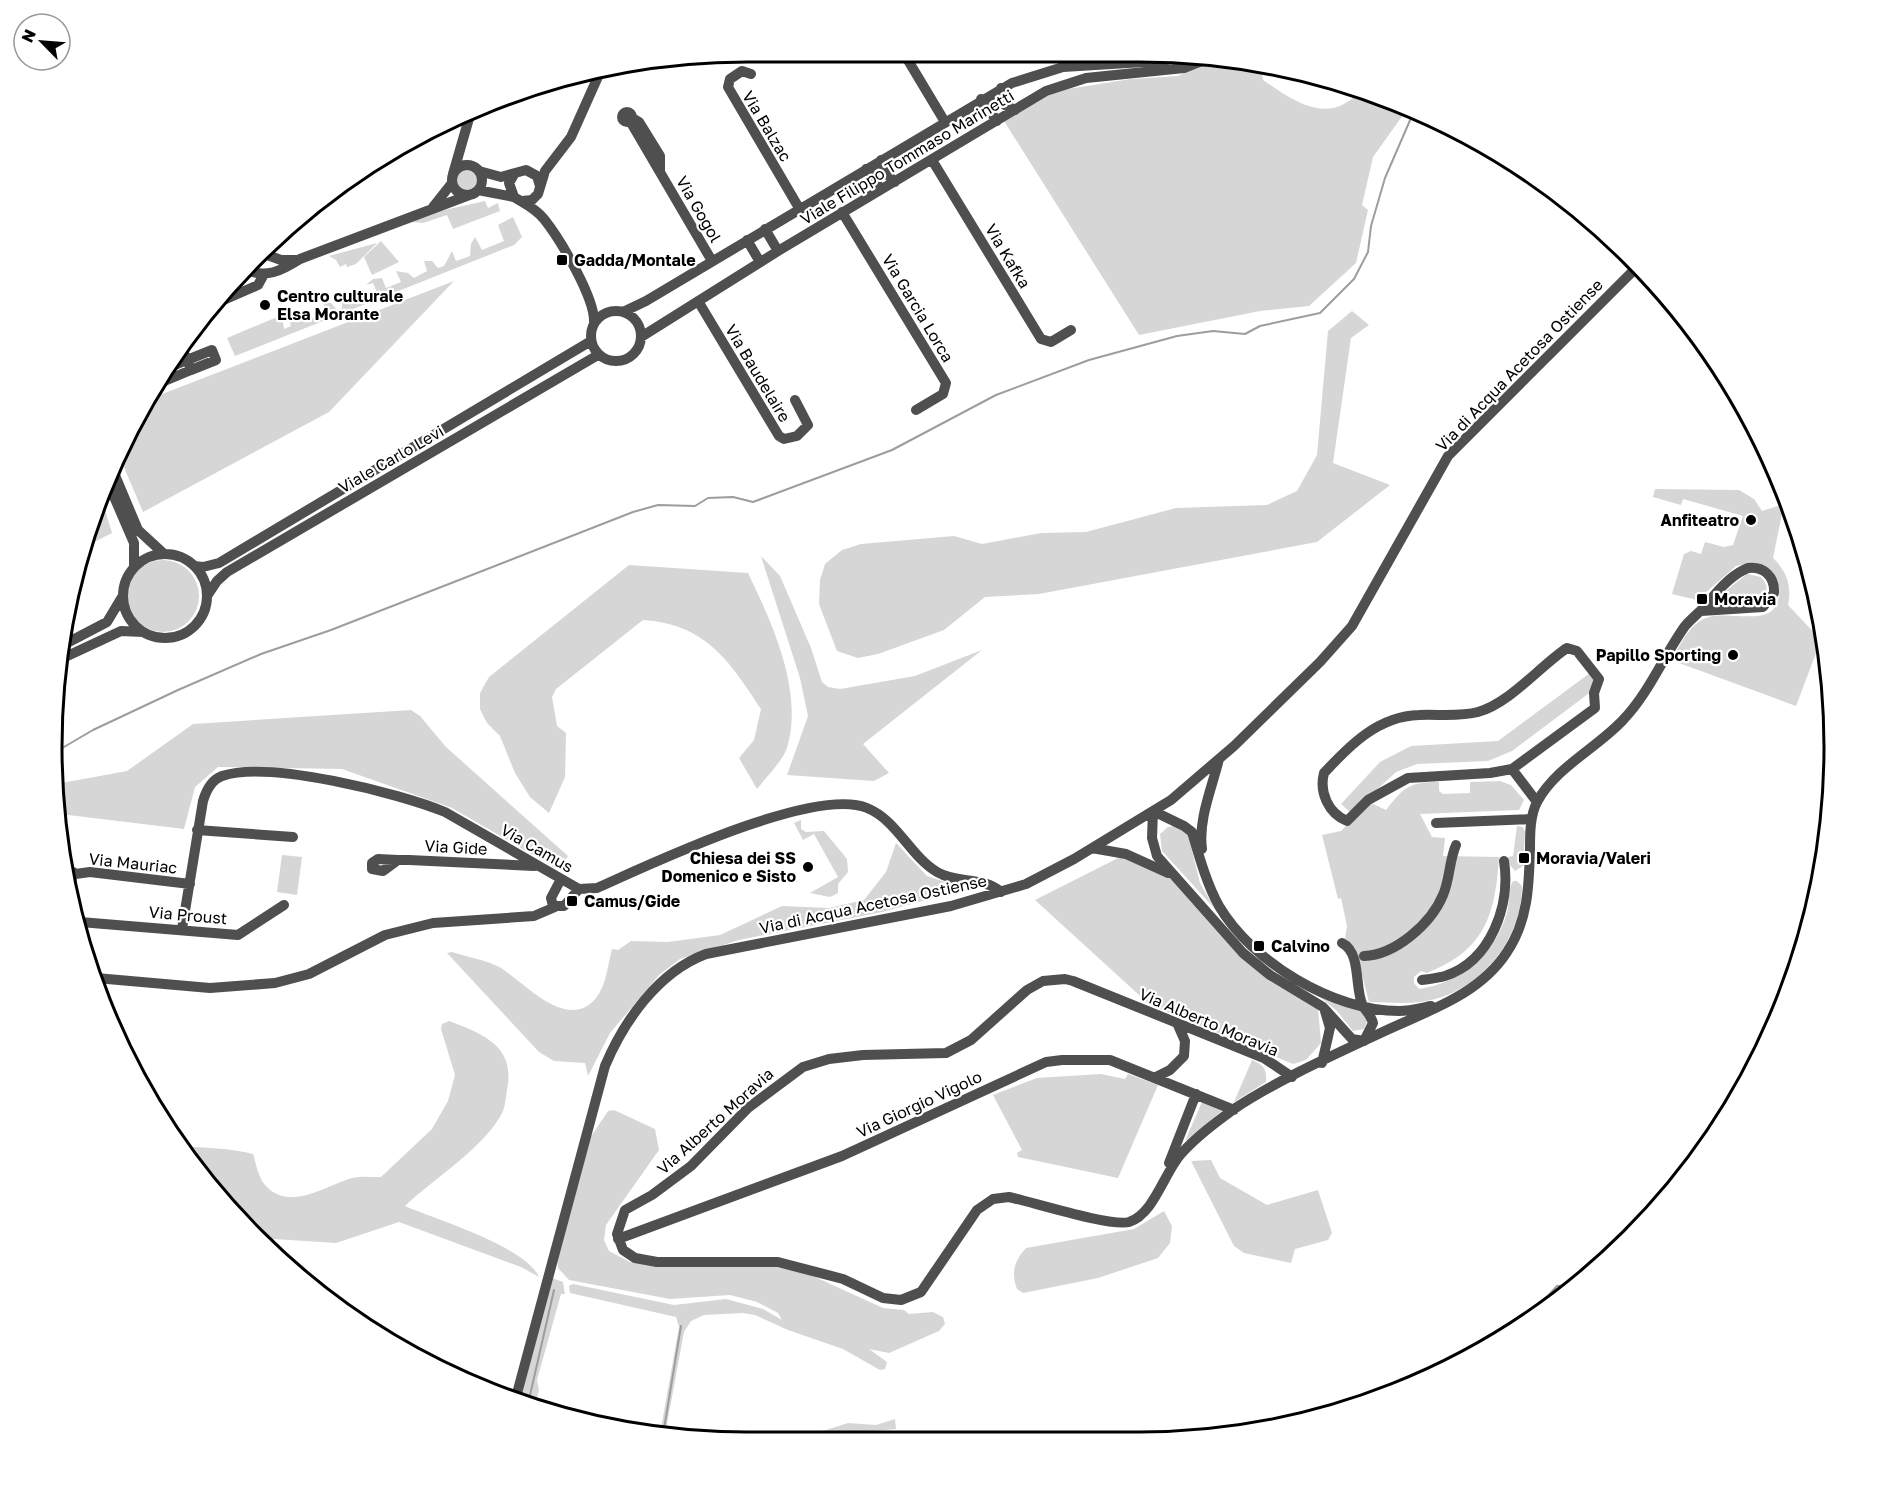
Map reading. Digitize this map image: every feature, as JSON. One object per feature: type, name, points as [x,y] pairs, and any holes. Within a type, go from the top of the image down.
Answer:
[{"type":"street","points":[[909,62],[945,122]]},
{"type":"street","name":"Viale Filippo Tommaso Marinetti","points":[[623,312],[1001,88],[1038,73],[1063,67],[1153,62]]},
{"type":"street","name":"Viale Filippo Tommaso Marinetti","points":[[641,337],[842,212],[1046,91],[1077,80],[1110,74],[1179,69],[1193,64]]},
{"type":"street","name":"Via Balzac","points":[[751,74],[742,71],[730,80],[728,87],[799,208]]},
{"type":"street","points":[[468,121],[453,178],[459,193],[475,192],[532,200],[539,190],[543,174],[571,136],[598,78]]},
{"type":"street","points":[[1001,88],[999,102],[1015,110]]},
{"type":"street","points":[[981,99],[997,121]]},
{"type":"street","name":"Via Gogol","points":[[630,121],[634,119],[639,122],[660,156],[660,171],[712,261]]},
{"type":"street","points":[[253,271],[264,274],[280,271],[300,259],[475,192],[482,183],[478,169],[468,156],[464,135]]},
{"type":"street","points":[[432,208],[463,165],[501,177],[529,171],[553,158]]},
{"type":"street","points":[[881,160],[885,172],[895,182]]},
{"type":"street","name":"Via Kafka","points":[[932,160],[1041,339],[1051,342],[1071,330]]},
{"type":"street","points":[[866,169],[875,178],[880,190]]},
{"type":"street","points":[[529,171],[537,176],[545,220],[590,297],[594,322],[591,341],[598,355],[611,361],[625,359],[635,352],[641,337],[637,321],[623,312],[611,311],[590,297]]},
{"type":"street","points":[[515,173],[509,183],[518,199],[545,220]]},
{"type":"street","name":"Via Garcia Lorca","points":[[842,212],[946,383],[943,394],[916,410]]},
{"type":"street","points":[[765,229],[778,251]]},
{"type":"street","points":[[747,240],[760,262]]},
{"type":"street","points":[[269,256],[280,260],[300,259]]},
{"type":"street","name":"Via di Acqua Acetosa Ostiense","points":[[517,1392],[592,1106],[605,1066],[617,1038],[631,1017],[666,978],[681,966],[706,954],[951,906],[1001,892],[1044,875],[1171,800],[1220,759],[1320,662],[1352,626],[1439,470],[1460,442],[1632,272]]},
{"type":"street","points":[[230,297],[258,285],[264,274]]},
{"type":"street","name":"Via Baudelaire","points":[[698,301],[779,436],[784,439],[797,436],[808,425],[795,400]]},
{"type":"street","points":[[594,322],[611,311]]},
{"type":"street","name":"Viale Carlo Levi","points":[[194,566],[210,566],[222,562],[591,341]]},
{"type":"street","points":[[185,355],[189,365]]},
{"type":"street","name":"Viale Carlo Levi","points":[[207,597],[217,581],[227,572],[598,355]]},
{"type":"street","points":[[177,367],[189,365]]},
{"type":"street","points":[[171,376],[189,365]]},
{"type":"street","points":[[117,479],[138,530],[163,553]]},
{"type":"street","points":[[111,492],[134,543],[134,567]]},
{"type":"street","points":[[67,656],[121,631],[143,632],[168,638],[185,633],[198,621],[207,597],[206,585],[194,566],[178,556],[163,553],[150,556],[134,567],[125,581],[122,597],[107,622],[70,641]]},
{"type":"street","name":"Via Alberto Moravia","points":[[1292,1077],[1264,1058],[1073,981],[1065,979],[1043,981],[1028,990],[971,1040],[946,1053],[863,1055],[829,1059],[803,1067],[748,1107],[691,1166],[652,1195],[625,1210],[617,1226],[618,1239],[623,1250],[635,1258],[657,1262],[778,1262],[843,1280],[883,1298],[901,1300],[921,1292],[977,1210],[993,1199],[1009,1197],[1126,1223],[1139,1217],[1148,1207],[1162,1180],[1181,1154],[1234,1110],[1265,1090],[1322,1063],[1364,1041],[1460,996],[1488,975],[1506,954],[1520,930],[1529,878],[1531,819],[1537,802],[1560,774],[1626,717],[1688,623],[1717,591],[1743,570],[1762,569],[1772,579],[1774,593],[1763,608],[1701,611]]},
{"type":"street","points":[[122,597],[126,613],[143,632]]},
{"type":"street","points":[[1567,648],[1577,651],[1599,679],[1594,693],[1595,708],[1512,769],[1490,773],[1408,778],[1368,800],[1347,821],[1329,805],[1321,782],[1324,773],[1354,742],[1389,721],[1414,715],[1477,712],[1494,705],[1567,648]]},
{"type":"street","points":[[1205,869],[1200,836],[1220,759]]},
{"type":"street","points":[[1512,769],[1537,802]]},
{"type":"street","name":"Via Camus","points":[[182,929],[197,830],[206,792],[211,784],[222,776],[268,774],[307,776],[426,804],[445,812],[579,889],[597,888],[721,833],[766,819],[836,803],[868,808],[883,818],[937,872],[989,884],[1001,892]]},
{"type":"street","points":[[1342,943],[1351,951],[1363,1006],[1370,1014],[1373,1023],[1364,1041],[1352,1039],[1323,1007],[1270,975],[1243,953],[1210,912],[1172,875],[1157,856],[1152,838],[1153,812],[1184,825],[1192,832],[1219,905],[1242,938],[1286,973],[1317,989],[1363,1006],[1400,1011],[1445,1003]]},
{"type":"street","points":[[1436,823],[1531,819]]},
{"type":"street","points":[[197,830],[293,837]]},
{"type":"street","points":[[1364,956],[1381,956],[1421,927],[1442,898],[1456,845]]},
{"type":"street","points":[[1092,848],[1126,854],[1172,875]]},
{"type":"street","name":"Via Gide","points":[[404,860],[537,866]]},
{"type":"street","points":[[1422,980],[1446,976],[1475,958],[1493,933],[1501,914],[1506,877],[1504,861]]},
{"type":"street","name":"Via Mauriac","points":[[74,873],[190,884]]},
{"type":"street","points":[[1506,877],[1529,878]]},
{"type":"street","points":[[555,907],[551,904],[551,898],[561,879]]},
{"type":"street","points":[[102,979],[210,988],[275,983],[309,974],[385,935],[433,923],[534,916],[566,904],[579,889]]},
{"type":"street","name":"Via Proust","points":[[85,922],[238,934],[284,905]]},
{"type":"street","points":[[1322,1063],[1330,1028],[1323,1007]]},
{"type":"street","points":[[1155,1077],[1170,1070],[1184,1056],[1185,1041],[1177,1023]]},
{"type":"street","name":"Via Giorgio Vigolo","points":[[618,1239],[842,1156],[1046,1062],[1110,1060],[1234,1110]]},
{"type":"street","points":[[1162,1180],[1196,1094]]},
{"type":"shaded area","points":[[1200,65],[1227,67],[1262,73],[1263,80],[1300,103],[1313,107],[1325,109],[1338,107],[1353,97],[1403,115],[1373,157],[1362,205],[1368,210],[1356,263],[1309,306],[1260,311],[1139,335],[1004,121],[1047,96],[1068,89],[1131,79],[1178,76]]},
{"type":"shaded area","points":[[466,168],[474,171],[477,179],[474,187],[466,190],[458,187],[455,179],[458,171]]},
{"type":"shaded area","points":[[485,201],[488,208],[498,203],[500,211],[453,229],[447,215],[423,223],[412,222],[431,213]]},
{"type":"shaded area","points":[[513,217],[522,237],[514,245],[235,356],[227,338],[282,315],[284,329],[291,326],[288,315],[298,311],[303,322],[326,313],[323,302],[331,303],[337,310],[342,308],[342,295],[349,291],[353,302],[377,292],[373,283],[366,285],[373,279],[382,278],[386,288],[401,282],[396,271],[408,273],[414,278],[427,271],[424,261],[432,261],[438,268],[444,266],[452,251],[456,261],[470,256],[471,244],[475,237],[482,250],[504,241],[498,225]]},
{"type":"shaded area","points":[[381,241],[399,262],[372,275],[364,257]]},
{"type":"shaded area","points":[[377,243],[356,264],[347,267],[346,264],[340,267],[336,260],[329,256]]},
{"type":"shaded area","points":[[454,281],[329,412],[143,512],[123,465],[158,395]]},
{"type":"shaded area","points":[[1352,311],[1369,325],[1351,338],[1333,463],[1390,485],[1317,542],[1039,594],[985,597],[944,630],[878,654],[858,658],[837,651],[819,604],[820,580],[825,564],[842,550],[861,544],[954,536],[982,544],[1041,533],[1086,532],[1176,508],[1267,505],[1297,491],[1317,455],[1328,331]]},
{"type":"shaded area","points":[[1655,489],[1739,490],[1754,499],[1762,511],[1779,506],[1782,514],[1773,558],[1782,568],[1787,580],[1788,605],[1813,632],[1817,651],[1796,706],[1671,660],[1695,625],[1706,618],[1764,615],[1773,610],[1778,601],[1779,586],[1748,563],[1736,566],[1697,600],[1672,594],[1684,554],[1691,551],[1701,554],[1705,542],[1724,547],[1733,545],[1743,516],[1683,499],[1681,505],[1653,497]]},
{"type":"shaded area","points":[[105,509],[112,533],[93,542]]},
{"type":"shaded area","points":[[761,556],[780,576],[811,648],[822,682],[828,687],[840,689],[915,676],[982,650],[863,744],[889,773],[874,781],[787,775],[808,716],[800,678]]},
{"type":"shaded area","points":[[163,560],[183,566],[193,576],[199,596],[193,616],[183,626],[163,632],[143,626],[133,616],[127,596],[133,576],[143,566]]},
{"type":"shaded area","points":[[629,565],[748,573],[767,613],[783,658],[791,704],[791,726],[787,748],[778,764],[757,789],[739,758],[754,740],[761,709],[749,691],[726,660],[699,637],[665,623],[643,620],[556,689],[552,697],[557,726],[566,733],[565,777],[549,813],[530,797],[515,773],[500,736],[487,723],[480,709],[480,693],[489,677]]},
{"type":"shaded area","points":[[1747,574],[1761,577],[1766,584],[1766,593],[1760,603],[1726,605],[1722,600],[1723,593]]},
{"type":"shaded area","points":[[1590,673],[1595,681],[1592,691],[1512,751],[1488,761],[1417,764],[1396,772],[1351,813],[1341,804],[1380,762],[1411,746],[1498,741]]},
{"type":"shaded area","points":[[411,710],[420,716],[446,747],[568,856],[559,870],[452,808],[342,769],[218,767],[195,787],[184,829],[65,815],[63,783],[127,771],[193,724]]},
{"type":"shaded area","points":[[1500,781],[1511,785],[1524,800],[1519,810],[1420,814],[1432,837],[1445,838],[1443,856],[1499,857],[1494,897],[1483,929],[1462,953],[1447,964],[1427,973],[1421,971],[1414,977],[1414,983],[1419,989],[1434,986],[1462,973],[1474,964],[1494,941],[1501,928],[1507,913],[1511,885],[1513,881],[1517,881],[1522,886],[1520,907],[1514,927],[1504,946],[1492,963],[1477,977],[1460,989],[1440,998],[1414,1003],[1369,1002],[1355,948],[1345,939],[1347,926],[1341,898],[1338,899],[1322,835],[1341,831],[1369,802],[1386,810],[1403,791],[1414,785],[1439,782],[1439,791],[1443,794],[1470,793],[1470,782]]},
{"type":"shaded area","points":[[801,820],[801,829],[806,832],[824,831],[847,859],[848,872],[838,884],[838,893],[830,897],[810,893],[838,877],[814,834],[803,840],[794,823]]},
{"type":"shaded area","points":[[1175,826],[1185,830],[1188,835],[1200,883],[1214,908],[1162,851],[1160,834],[1168,827]]},
{"type":"shaded area","points":[[1517,826],[1523,827],[1525,832],[1523,866],[1515,871],[1509,864],[1508,857],[1513,856]]},
{"type":"shaded area","points":[[896,843],[927,876],[967,889],[882,912],[739,940],[680,959],[659,975],[610,1033],[588,1076],[585,1063],[554,1061],[539,1052],[447,953],[452,952],[495,965],[547,1002],[560,1008],[573,1010],[585,1007],[596,998],[606,975],[612,949],[618,950],[631,941],[668,942],[720,935],[782,906],[829,908],[864,900],[886,872]]},
{"type":"shaded area","points":[[1126,854],[1181,882],[1243,953],[1318,1008],[1321,1043],[1306,1060],[1293,1064],[1150,1005],[1035,900]]},
{"type":"shaded area","points":[[282,855],[302,857],[297,895],[277,892]]},
{"type":"shaded area","points":[[1318,995],[1361,1011],[1368,1019],[1364,1029],[1353,1031],[1337,1011]]},
{"type":"shaded area","points":[[449,1021],[472,1030],[492,1042],[500,1050],[508,1070],[505,1105],[485,1137],[405,1206],[458,1226],[499,1245],[531,1266],[539,1277],[521,1267],[399,1222],[336,1243],[269,1239],[232,1199],[190,1147],[226,1149],[253,1154],[262,1181],[272,1191],[282,1196],[306,1195],[352,1178],[381,1177],[432,1129],[448,1101],[455,1075],[441,1029],[442,1024]]},
{"type":"shaded area","points":[[1252,1060],[1264,1068],[1266,1082],[1234,1102]]},
{"type":"shaded area","points":[[1101,1074],[1125,1079],[1128,1074],[1158,1085],[1118,1178],[1018,1157],[1017,1153],[1022,1150],[993,1095],[1037,1078]]},
{"type":"shaded area","points":[[1202,1102],[1223,1110],[1185,1141]]},
{"type":"shaded area","points":[[614,1110],[655,1129],[659,1150],[606,1225],[604,1240],[609,1251],[630,1262],[676,1266],[791,1266],[883,1308],[904,1310],[909,1314],[933,1312],[943,1317],[945,1324],[939,1331],[889,1353],[869,1349],[887,1362],[885,1369],[880,1370],[843,1349],[788,1330],[755,1315],[743,1313],[704,1315],[691,1321],[684,1332],[666,1428],[661,1427],[679,1327],[676,1317],[570,1293],[569,1286],[573,1284],[674,1305],[726,1299],[763,1309],[782,1320],[778,1313],[757,1302],[730,1295],[670,1299],[569,1280],[558,1268],[557,1259],[588,1141],[608,1111]]},
{"type":"shaded area","points":[[1211,1160],[1220,1178],[1267,1205],[1318,1190],[1332,1233],[1328,1240],[1295,1249],[1291,1263],[1244,1253],[1234,1246],[1191,1161]]},
{"type":"shaded area","points":[[1164,1211],[1172,1226],[1170,1243],[1158,1258],[1098,1278],[1023,1293],[1017,1289],[1014,1278],[1015,1267],[1026,1248],[1134,1229]]},
{"type":"shaded area","points":[[552,1278],[563,1282],[565,1294],[561,1294],[537,1380],[539,1390],[537,1399],[522,1394]]},
{"type":"shaded area","points":[[895,1419],[896,1429],[864,1432],[815,1432],[848,1423],[876,1425]]},
{"type":"waterway","points":[[62,748],[93,730],[261,654],[331,630],[633,512],[658,505],[695,506],[708,498],[733,497],[753,502],[892,450],[996,395],[1089,360],[1177,336],[1213,331],[1245,334],[1260,326],[1320,313],[1354,279],[1368,252],[1371,226],[1385,178],[1411,119]]},
{"type":"waterway","points":[[1547,1297],[1557,1286],[1561,1286]]},
{"type":"waterway","points":[[530,1397],[554,1290]]},
{"type":"waterway","points":[[664,1428],[681,1326]]},
{"type":"place","name":"Gadda/Montale","points":[[562,260]]},
{"type":"place","name":"Centro culturale Elsa Morante","points":[[265,305]]},
{"type":"place","name":"Anfiteatro","points":[[1751,520]]},
{"type":"place","name":"Moravia","points":[[1702,599]]},
{"type":"place","name":"Papillo Sporting","points":[[1733,655]]},
{"type":"place","name":"Moravia/Valeri","points":[[1524,858]]},
{"type":"place","name":"Chiesa dei SS Domenico e Sisto","points":[[808,867]]},
{"type":"place","name":"Camus/Gide","points":[[572,901]]},
{"type":"place","name":"Calvino","points":[[1259,946]]}]
